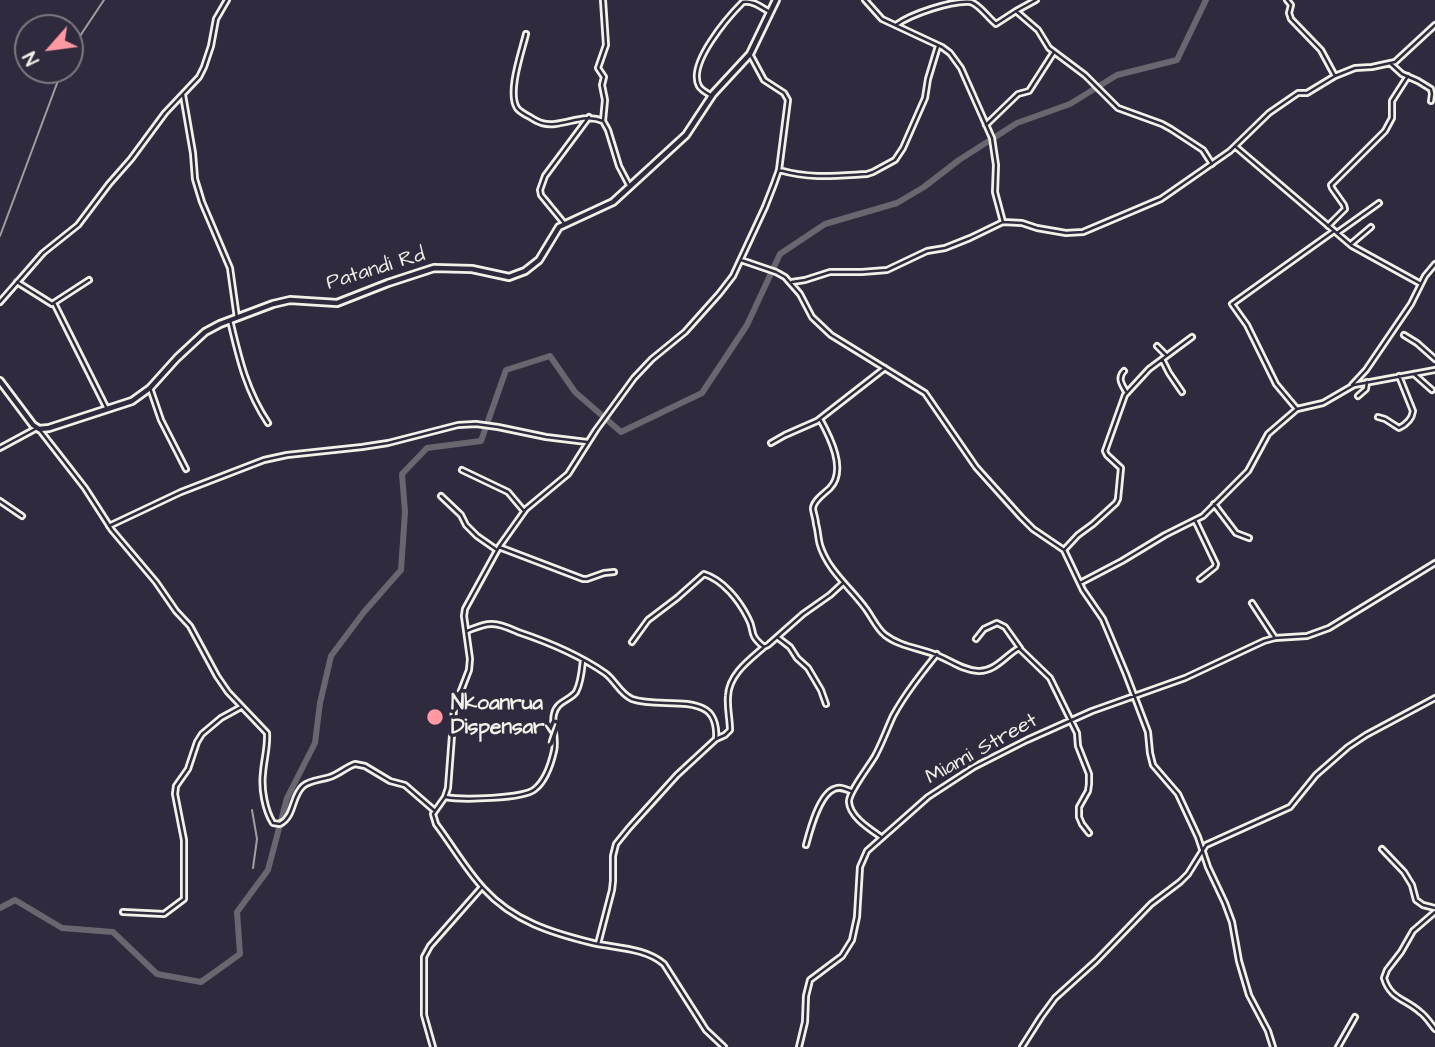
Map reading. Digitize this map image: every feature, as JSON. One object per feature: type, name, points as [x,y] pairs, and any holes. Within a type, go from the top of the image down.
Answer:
[{"type":"street","points":[[0,302],[43,253],[78,225],[165,113],[199,77],[211,46],[216,19],[226,0]]},
{"type":"street","points":[[603,0],[606,45],[598,68],[604,77],[603,121],[619,166],[630,187]]},
{"type":"street","points":[[712,96],[699,86],[697,76],[699,61],[706,48],[743,2],[747,0],[770,12]]},
{"type":"street","points":[[589,117],[545,176],[540,190],[564,224],[610,204],[686,135],[712,96],[750,54],[776,0]]},
{"type":"street","points":[[865,0],[882,19],[950,53],[961,68],[993,143],[996,194],[1003,222]]},
{"type":"street","points":[[896,25],[913,14],[954,2],[973,3],[995,24],[1036,0]]},
{"type":"street","points":[[1287,0],[1291,5],[1290,16],[1321,50],[1335,76]]},
{"type":"street","points":[[1016,11],[1038,30],[1045,44],[1085,75],[1118,108],[1171,129],[1203,150],[1212,164]]},
{"type":"street","points":[[790,282],[830,272],[887,270],[926,251],[945,248],[1003,222],[1022,223],[1066,233],[1083,232],[1161,199],[1236,146],[1274,109],[1298,93],[1307,93],[1335,76],[1358,67],[1372,68],[1391,64],[1435,26]]},
{"type":"street","points":[[526,34],[515,83],[514,95],[519,110],[546,124],[589,117],[603,121]]},
{"type":"street","points":[[779,170],[818,177],[867,174],[895,160],[904,148],[925,98],[938,46]]},
{"type":"street","points":[[986,125],[1011,99],[1019,93],[1029,91],[1054,52]]},
{"type":"street","points":[[724,1047],[706,1030],[663,962],[637,951],[598,944],[522,920],[502,907],[482,887],[433,817],[448,788],[454,709],[469,670],[465,609],[498,548],[524,511],[563,479],[634,379],[652,359],[685,332],[733,276],[765,207],[779,170],[788,100],[785,93],[764,80],[750,54]]},
{"type":"street","points":[[1391,64],[1400,73],[1431,89],[1431,101]]},
{"type":"street","points":[[1328,226],[1345,209],[1331,185],[1385,131],[1392,118],[1392,101],[1408,76]]},
{"type":"street","points":[[183,95],[195,179],[230,268],[237,318]]},
{"type":"street","points":[[1236,146],[1351,244],[1421,284]]},
{"type":"street","points":[[1297,409],[1276,384],[1247,324],[1232,304],[1379,203]]},
{"type":"street","name":"Patandi Rd","points":[[38,429],[132,401],[150,388],[200,336],[230,320],[286,300],[337,303],[434,268],[472,269],[509,277],[517,276],[539,260],[554,233],[564,224]]},
{"type":"street","points":[[1351,244],[1371,227]]},
{"type":"street","points":[[741,260],[776,272],[790,282],[812,317],[831,335],[927,395],[976,467],[1033,529],[1064,550],[1107,628],[1149,734],[1154,767],[1178,794],[1230,915],[1249,995],[1265,1023],[1273,1047]]},
{"type":"street","points":[[1080,583],[1206,514],[1248,471],[1268,434],[1297,409],[1323,403],[1350,386],[1366,370],[1435,264]]},
{"type":"street","points":[[17,282],[50,304],[89,280]]},
{"type":"street","points":[[54,303],[107,409]]},
{"type":"street","points":[[230,320],[249,388],[268,423]]},
{"type":"street","points":[[1404,335],[1435,359]]},
{"type":"street","points":[[1064,550],[1077,535],[1117,501],[1121,468],[1105,451],[1127,393],[1149,369],[1192,337]]},
{"type":"street","points":[[1157,346],[1166,355]]},
{"type":"street","points":[[1162,358],[1182,392]]},
{"type":"street","points":[[771,443],[820,419],[885,368]]},
{"type":"street","points":[[1124,370],[1120,380],[1127,393]]},
{"type":"street","points":[[1350,386],[1435,370]]},
{"type":"street","points":[[1414,374],[1432,390]]},
{"type":"street","points":[[1378,417],[1399,428],[1407,424],[1412,416],[1413,411],[1399,376]]},
{"type":"street","points":[[0,381],[92,498],[109,526],[190,626],[221,682],[267,733],[263,783],[269,815],[274,823],[280,824],[286,820],[299,790],[304,786],[358,764],[390,781],[405,785],[435,811]]},
{"type":"street","points":[[1358,396],[1366,389],[1367,382]]},
{"type":"street","points":[[150,388],[161,420],[186,469]]},
{"type":"street","points":[[820,419],[832,442],[837,476],[832,486],[816,501],[813,510],[820,544],[830,565],[884,635],[937,654],[956,666],[982,671],[1020,648]]},
{"type":"street","points":[[109,526],[181,492],[264,460],[287,455],[387,443],[476,424],[589,442]]},
{"type":"street","points":[[0,448],[38,429]]},
{"type":"street","points":[[462,470],[508,492],[524,511]]},
{"type":"street","points":[[441,496],[461,515],[477,536],[498,548],[583,579],[614,572]]},
{"type":"street","points":[[0,501],[22,516]]},
{"type":"street","points":[[1214,504],[1233,529],[1249,538]]},
{"type":"street","points":[[1195,520],[1216,564],[1200,579]]},
{"type":"street","name":"Miami Street","points":[[799,1047],[806,1016],[808,983],[842,956],[852,940],[857,917],[859,872],[867,851],[916,806],[974,767],[1092,711],[1185,678],[1252,646],[1275,638],[1307,635],[1329,628],[1435,563]]},
{"type":"street","points":[[632,642],[648,620],[705,574],[729,590],[749,620],[752,636],[764,647]]},
{"type":"street","points":[[598,944],[613,881],[616,844],[677,775],[716,739],[730,730],[728,694],[732,681],[741,668],[843,583]]},
{"type":"street","points":[[1252,603],[1275,638]]},
{"type":"street","points":[[976,639],[984,629],[998,623],[1050,678],[1077,733],[1078,746],[1089,774],[1088,791],[1079,807],[1080,820],[1089,833]]},
{"type":"street","points":[[466,632],[489,624],[545,641],[607,675],[624,693],[634,699],[686,705],[707,711],[714,720],[716,739]]},
{"type":"street","points":[[777,637],[790,647],[808,668],[826,704]]},
{"type":"street","points":[[881,837],[866,826],[852,810],[848,799],[875,756],[894,715],[937,654]]},
{"type":"street","points":[[445,797],[510,797],[527,794],[537,788],[544,778],[555,748],[553,718],[556,707],[575,692],[583,660]]},
{"type":"street","points":[[1022,1047],[1055,998],[1096,961],[1144,910],[1180,883],[1202,849],[1210,842],[1290,807],[1316,775],[1348,747],[1435,698]]},
{"type":"street","points":[[123,912],[164,914],[184,899],[184,840],[175,794],[176,786],[188,769],[202,734],[241,707]]},
{"type":"street","points":[[806,845],[820,806],[830,791],[838,788],[851,791]]},
{"type":"street","points":[[1382,849],[1404,872],[1412,884],[1416,900],[1435,910],[1413,931],[1384,978],[1395,996],[1420,1011],[1435,1029]]},
{"type":"street","points":[[433,1047],[424,1016],[424,957],[430,946],[482,887]]},
{"type":"street","points":[[1338,1047],[1355,1017]]},
{"type":"waterway","points":[[84,30],[104,0]]},
{"type":"waterway","points":[[0,908],[15,900],[62,928],[113,932],[157,974],[201,982],[240,954],[237,912],[268,870],[287,798],[315,743],[320,703],[331,656],[364,612],[401,570],[405,512],[402,474],[427,448],[481,441],[506,370],[550,356],[575,392],[621,432],[702,393],[747,325],[780,254],[825,224],[897,203],[1017,123],[1070,104],[1117,75],[1177,60],[1206,0]]},
{"type":"waterway","points":[[0,236],[57,84]]},
{"type":"waterway","points":[[252,810],[257,839],[253,868]]},
{"type":"place","name":"Nkoanrua Dispensary","points":[[435,717]]}]
